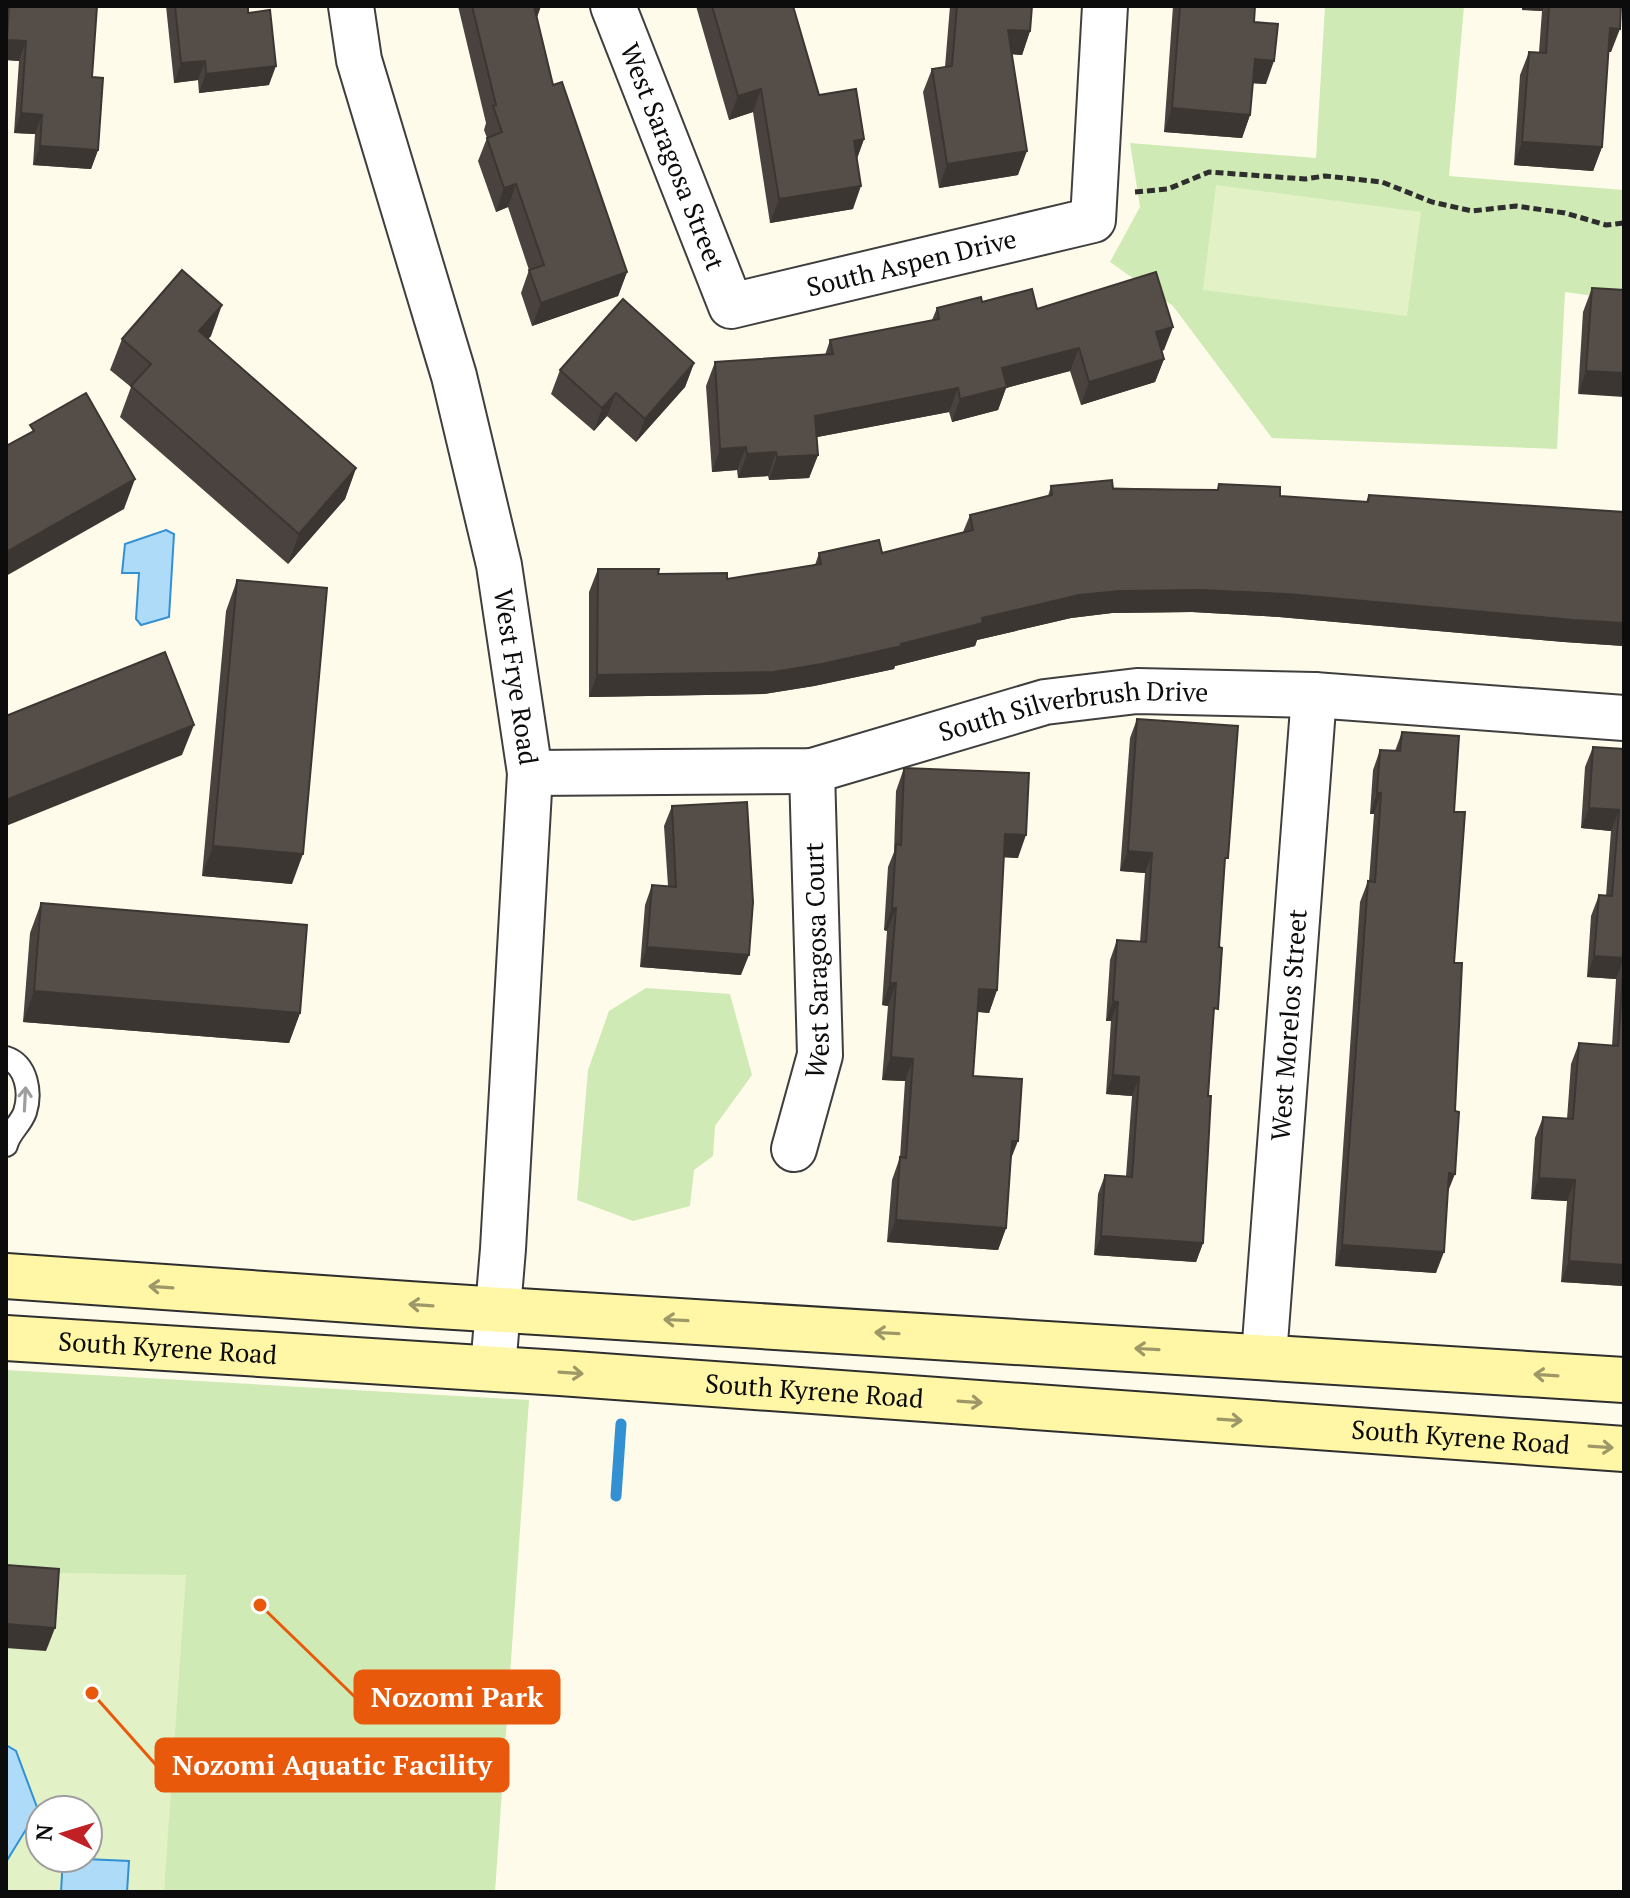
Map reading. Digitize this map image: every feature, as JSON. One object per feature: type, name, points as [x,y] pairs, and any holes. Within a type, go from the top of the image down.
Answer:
[{"type":"main road","points":[[6,1276],[1624,1380]]},
{"type":"main road","name":"South Kyrene Road","points":[[6,1338],[493,1368],[1624,1449]]},
{"type":"street","name":"West Frye Road","points":[[351,6],[359,60],[454,376],[495,551],[530,773],[493,1368]]},
{"type":"street","name":"West Saragosa Street","points":[[613,6],[731,306]]},
{"type":"street","points":[[1093,208],[1105,6]]},
{"type":"street","name":"South Aspen Drive","points":[[731,306],[1093,208]]},
{"type":"street","name":"South Silverbrush Drive","points":[[530,773],[812,771],[1045,702],[1137,691],[1314,695],[1624,718]]},
{"type":"street","name":"West Morelos Street","points":[[1264,1356],[1314,695]]},
{"type":"street","name":"West Saragosa Court","points":[[794,1149],[820,1055],[812,771]]},
{"type":"lane","points":[[6,1058],[14,1061],[26,1078],[25,1113],[9,1135],[6,1145]]},
{"type":"path","points":[[1093,208],[1168,189],[1209,172],[1305,179],[1325,176],[1382,182],[1432,202],[1472,211],[1516,206],[1565,213],[1606,225],[1624,223]]},
{"type":"green space","points":[[1325,6],[1464,6],[1449,176],[1624,190],[1623,300],[1565,292],[1557,449],[1272,438],[1173,306],[1110,262],[1140,207],[1130,143],[1316,158]]},
{"type":"green space","points":[[1216,185],[1421,212],[1407,316],[1203,290]]},
{"type":"green space","points":[[646,988],[730,994],[752,1075],[715,1126],[713,1156],[694,1170],[690,1206],[633,1221],[577,1200],[588,1070],[609,1011]]},
{"type":"green space","points":[[6,1370],[529,1400],[495,1892],[6,1892]]},
{"type":"green space","points":[[6,1572],[186,1575],[164,1892],[6,1892]]},
{"type":"water","points":[[166,530],[174,534],[169,617],[141,625],[136,619],[139,573],[122,573],[125,544]]},
{"type":"water","points":[[6,1745],[16,1751],[32,1794],[24,1794],[24,1833],[6,1862]]},
{"type":"water","points":[[104,1860],[129,1861],[127,1892],[61,1892],[62,1874],[104,1874]]},
{"type":"building","points":[[9,6],[97,6],[92,77],[103,78],[98,150],[40,146],[42,115],[21,113],[26,41],[7,40]]},
{"type":"building","points":[[175,6],[248,6],[248,13],[270,10],[276,66],[206,74],[205,61],[181,63]]},
{"type":"building","points":[[472,6],[534,6],[553,85],[562,82],[627,272],[541,303],[529,270],[544,265],[516,184],[504,188],[487,138],[502,132],[493,106],[496,105]]},
{"type":"building","points":[[712,6],[793,6],[819,95],[856,89],[864,139],[854,141],[861,186],[779,199],[761,89],[738,96]]},
{"type":"building","points":[[957,6],[1032,6],[1030,31],[1008,30],[1027,151],[947,164],[932,69],[952,66]]},
{"type":"building","points":[[1180,6],[1255,6],[1254,22],[1278,24],[1274,61],[1255,59],[1250,115],[1172,108]]},
{"type":"building","points":[[1549,6],[1621,6],[1620,29],[1610,28],[1602,147],[1522,142],[1529,52],[1546,53]]},
{"type":"building","points":[[182,270],[222,305],[199,331],[356,468],[299,534],[131,386],[151,364],[122,339]]},
{"type":"building","points":[[1156,272],[1173,327],[1156,332],[1164,359],[1089,382],[1079,348],[1002,368],[1007,387],[960,399],[958,388],[815,416],[818,455],[777,457],[776,452],[747,454],[746,447],[720,449],[715,362],[833,354],[830,340],[939,319],[937,308],[981,297],[982,302],[1032,289],[1037,309]]},
{"type":"building","points":[[1592,288],[1624,290],[1624,373],[1586,371]]},
{"type":"building","points":[[623,299],[694,363],[645,419],[616,393],[602,408],[560,370]]},
{"type":"building","points":[[86,393],[135,479],[6,552],[6,446],[34,431],[30,425]]},
{"type":"building","points":[[1112,480],[1113,489],[1218,490],[1219,484],[1280,487],[1280,496],[1368,502],[1369,495],[1624,512],[1624,623],[1287,594],[1200,590],[1120,591],[1079,595],[982,618],[983,623],[902,646],[773,672],[597,675],[598,569],[659,569],[658,574],[727,573],[727,579],[821,564],[819,553],[879,540],[882,553],[973,530],[970,515],[1052,495],[1051,486]]},
{"type":"building","points":[[237,580],[327,588],[303,854],[213,846]]},
{"type":"building","points":[[165,652],[194,725],[6,800],[6,716]]},
{"type":"building","points":[[1137,719],[1238,726],[1228,858],[1225,858],[1218,1009],[1214,1008],[1208,1096],[1211,1096],[1203,1243],[1101,1236],[1105,1175],[1132,1177],[1139,1077],[1113,1075],[1118,1002],[1113,1001],[1117,940],[1146,942],[1152,853],[1128,851]]},
{"type":"building","points":[[1402,732],[1459,736],[1454,812],[1465,812],[1454,963],[1462,963],[1455,1111],[1459,1112],[1455,1174],[1449,1173],[1444,1252],[1342,1245],[1368,881],[1375,882],[1381,793],[1377,793],[1380,750],[1400,751]]},
{"type":"building","points":[[1593,747],[1624,749],[1624,958],[1594,956],[1599,895],[1612,896],[1619,810],[1589,808]]},
{"type":"building","points":[[904,768],[1029,773],[1026,835],[1005,834],[997,990],[979,989],[973,1076],[1022,1079],[1018,1141],[1012,1141],[1006,1228],[896,1220],[900,1157],[906,1158],[913,1059],[891,1057],[896,983],[890,983],[896,908],[892,908],[896,844],[901,845]]},
{"type":"building","points":[[747,802],[753,902],[749,955],[647,947],[652,885],[676,887],[672,806]]},
{"type":"building","points":[[41,903],[307,925],[300,1013],[34,991]]},
{"type":"building","points":[[1624,958],[1624,1265],[1569,1261],[1575,1180],[1539,1178],[1543,1117],[1573,1119],[1579,1043],[1618,1046]]},
{"type":"building","points":[[6,1565],[59,1569],[55,1628],[6,1624]]},
{"type":"waterway","points":[[616,1496],[621,1424]]},
{"type":"place","name":"Nozomi Park","points":[[260,1605]]},
{"type":"place","name":"Nozomi Aquatic Facility","points":[[92,1693]]}]
